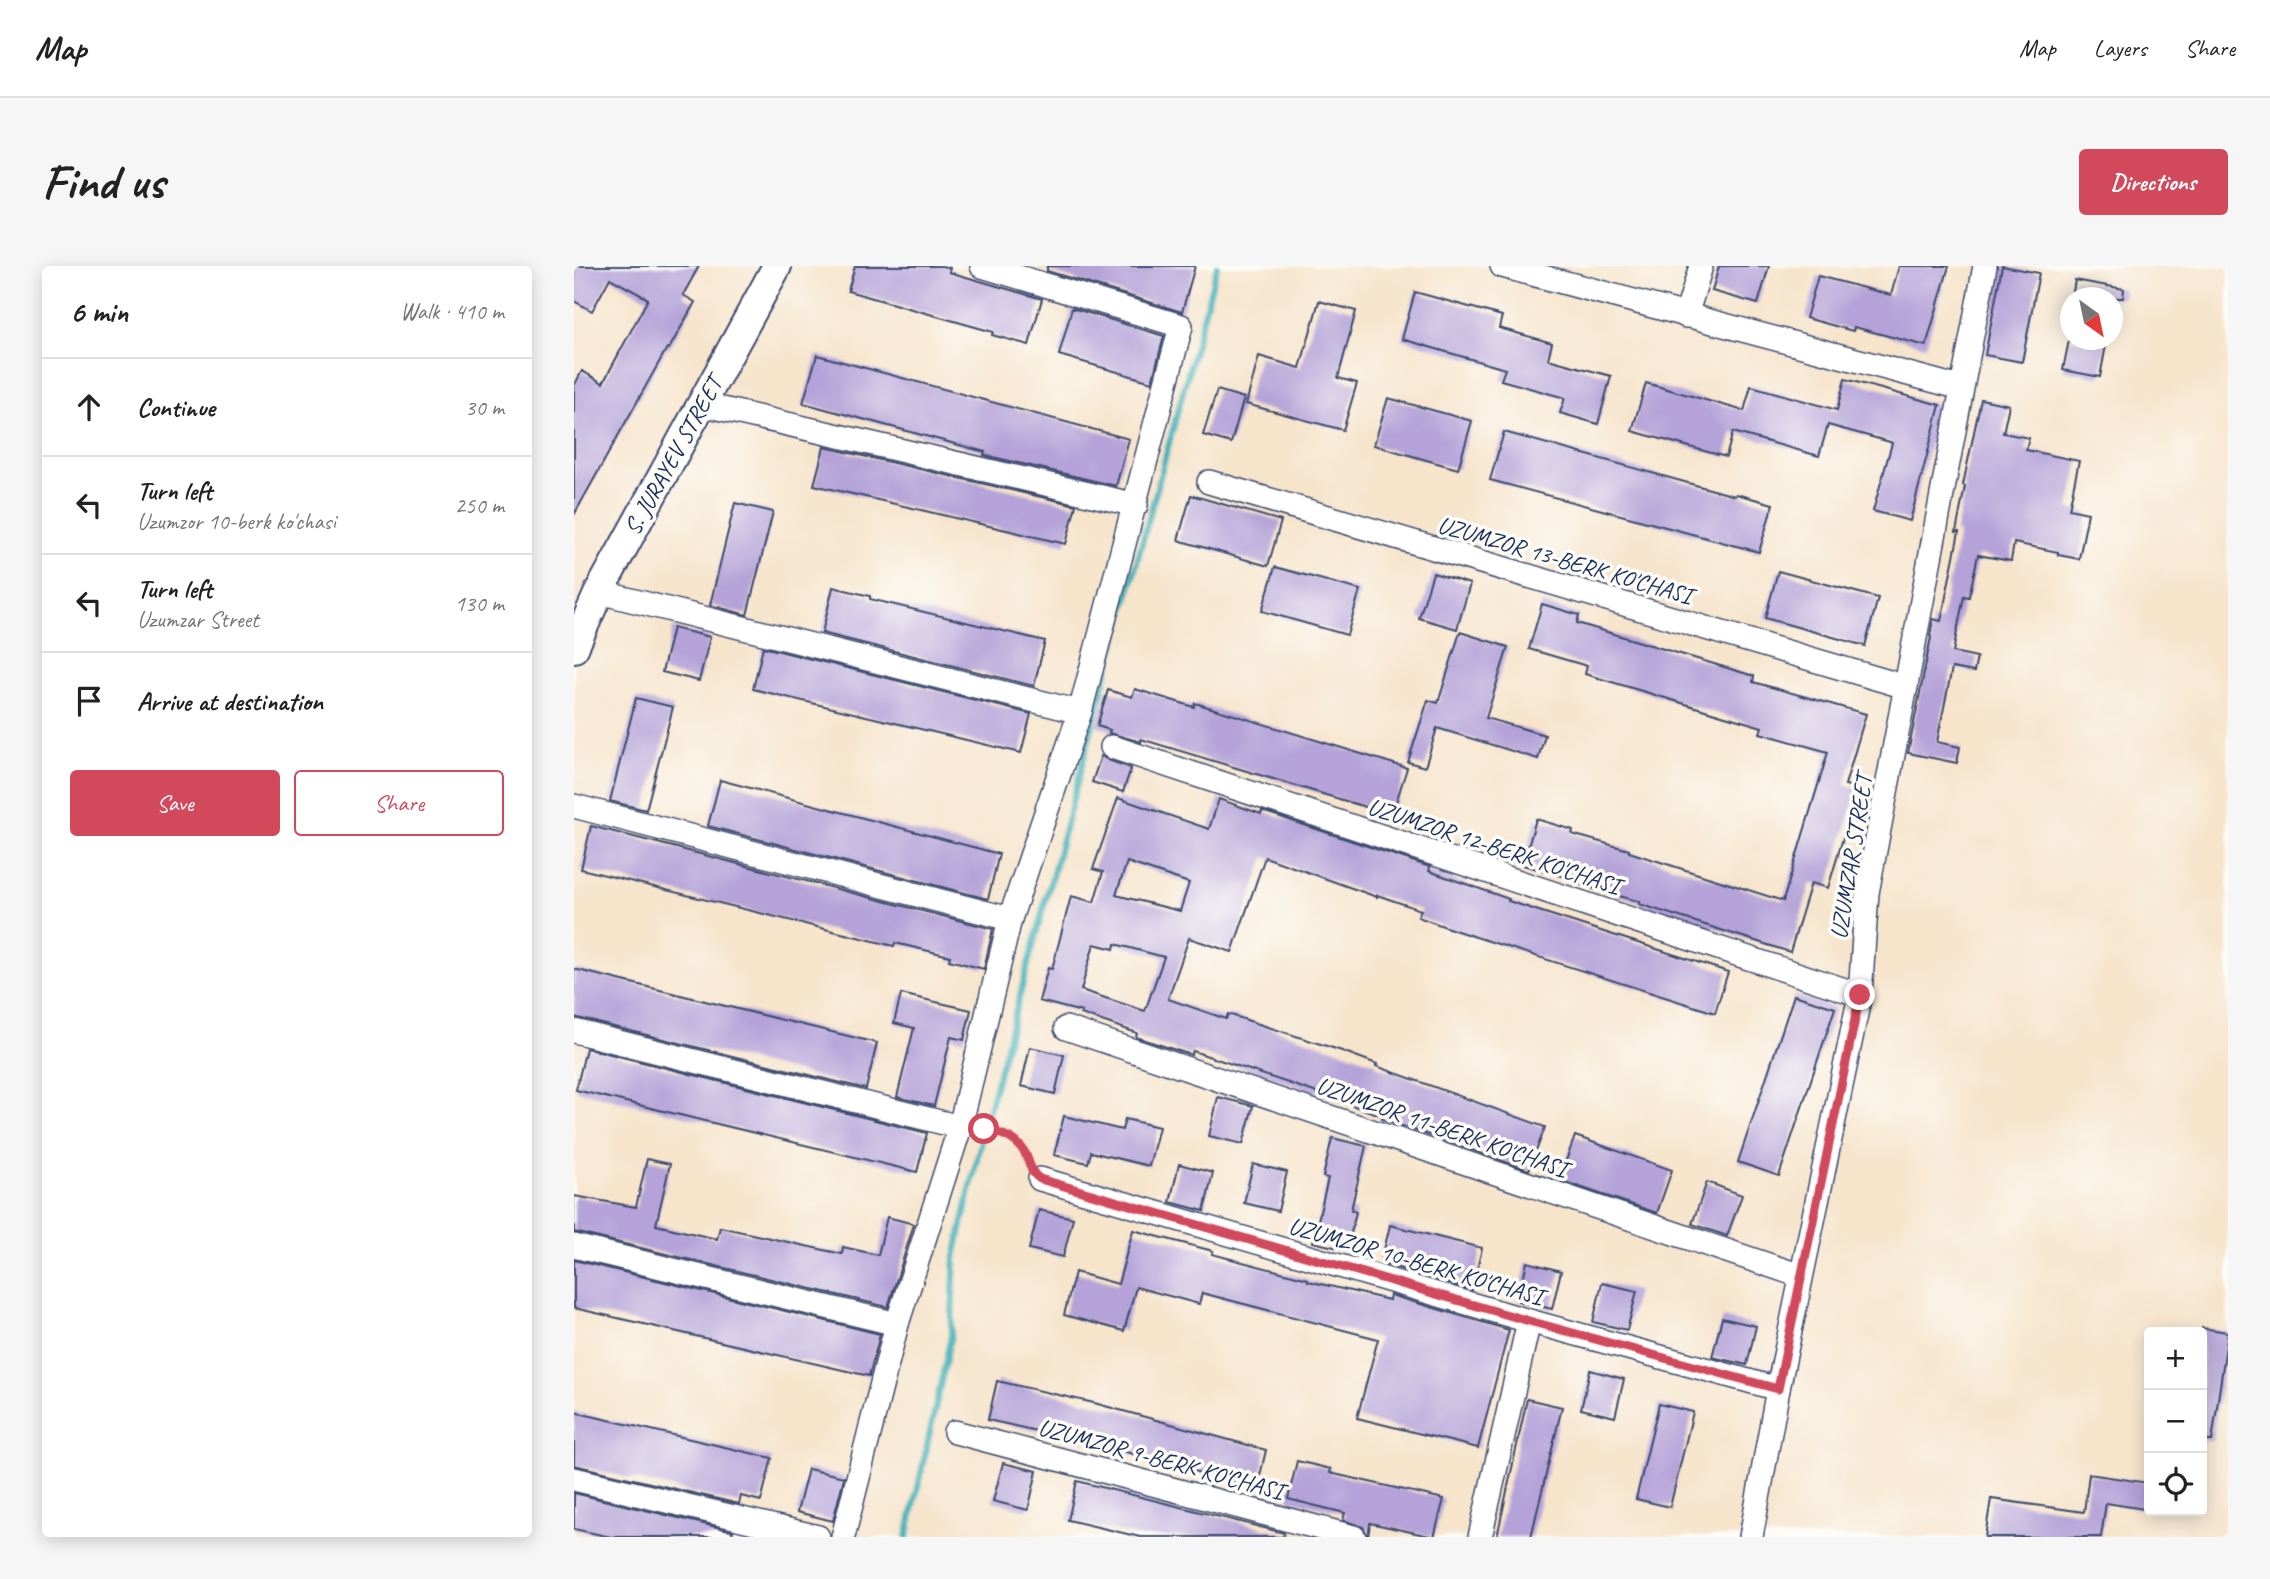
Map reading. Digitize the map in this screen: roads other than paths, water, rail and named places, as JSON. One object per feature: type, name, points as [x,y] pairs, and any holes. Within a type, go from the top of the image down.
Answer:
[{"type":"street","name":"S. JURAYEV STREET","points":[[574,648],[599,592],[777,266]]},
{"type":"street","points":[[843,1537],[897,1324],[960,1127],[1010,919],[1080,712],[1181,326],[982,266]]},
{"type":"street","points":[[1502,266],[1961,388]]},
{"type":"street","points":[[1686,316],[1701,266]]},
{"type":"street","name":"UZUMZAR STREET","points":[[1751,1537],[1778,1389],[1860,995],[1867,893],[1985,266]]},
{"type":"street","points":[[701,404],[1136,505]]},
{"type":"street","name":"UZUMZOR 13-BERK KO'CHASI","points":[[1209,482],[1906,687]]},
{"type":"street","points":[[599,592],[1080,712]]},
{"type":"street","name":"UZUMZOR 12-BERK KO'CHASI","points":[[1112,747],[1860,995]]},
{"type":"street","points":[[574,806],[1010,919]]},
{"type":"street","name":"UZUMZOR 11-BERK KO'CHASI","points":[[1066,1028],[1801,1276]]},
{"type":"street","points":[[574,1031],[960,1127]]},
{"type":"street","name":"UZUMZOR 10-BERK KO'CHASI","points":[[1040,1179],[1529,1321],[1778,1389]]},
{"type":"street","points":[[574,1246],[897,1324]]},
{"type":"street","points":[[1480,1537],[1529,1321]]},
{"type":"street","name":"UZUMZOR 9-BERK KO'CHASI","points":[[955,1432],[1354,1537]]},
{"type":"street","points":[[574,1479],[818,1537]]},
{"type":"waterway","points":[[988,1113],[1217,266]]},
{"type":"waterway","points":[[907,1537],[951,1336],[955,1257],[981,1141]]}]
